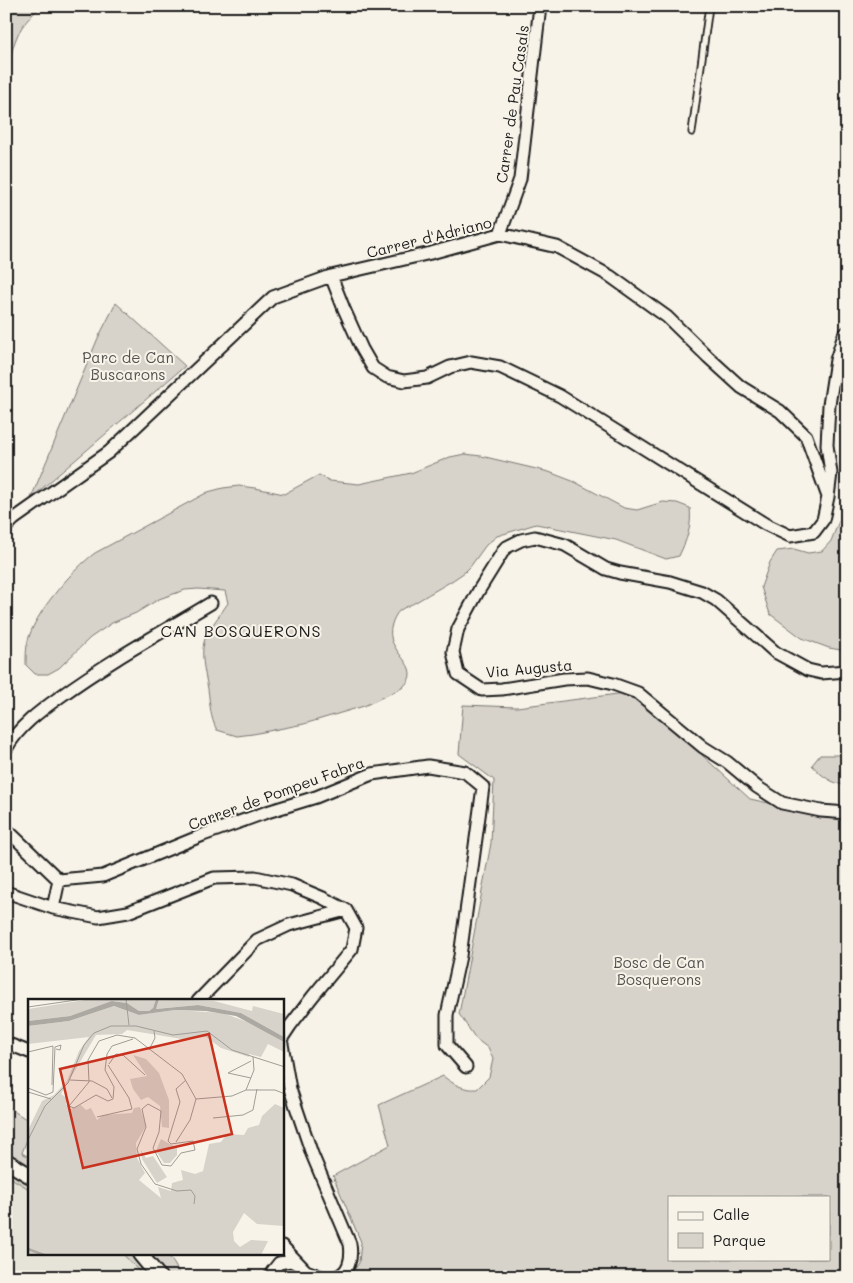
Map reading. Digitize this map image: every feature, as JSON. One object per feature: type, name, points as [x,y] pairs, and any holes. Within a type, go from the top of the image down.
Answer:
[{"type":"street","name":"Carrer de Pau Casals","points":[[500,234],[520,179],[540,6]]},
{"type":"street","name":"Carrer d'Adriano","points":[[9,519],[109,452],[273,297],[331,276],[431,253],[500,234],[557,247],[610,276],[667,317],[741,386],[780,411],[806,436],[828,497]]},
{"type":"street","points":[[331,276],[362,349],[373,368],[387,378],[404,381],[427,378],[450,367],[471,362],[500,367],[560,396],[765,524],[790,536],[814,532],[823,520],[830,474],[827,445],[829,405],[836,360],[844,335],[847,332]]},
{"type":"street","name":"Via Augusta","points":[[847,671],[821,673],[808,670],[775,652],[716,600],[702,592],[670,582],[606,569],[565,545],[535,537],[521,540],[505,548],[469,607],[458,629],[453,652],[458,674],[482,690],[502,689],[564,679],[588,678],[638,693],[703,747],[727,762],[776,800],[800,808],[847,813]]},
{"type":"street","points":[[6,749],[33,716],[90,675],[212,603]]},
{"type":"street","name":"Carrer de Pompeu Fabra","points":[[59,880],[103,876],[203,835],[316,797],[372,774],[428,766],[465,772],[484,787],[460,956],[447,1015],[447,1045],[466,1067]]},
{"type":"street","points":[[6,828],[59,880],[53,908]]},
{"type":"street","points":[[6,892],[53,908],[98,917],[128,912],[214,878],[255,876],[292,885],[346,910],[356,928],[352,949],[284,1035]]},
{"type":"street","points":[[199,999],[256,940],[289,925],[346,910]]},
{"type":"street","points":[[6,1043],[28,1052]]},
{"type":"street","points":[[284,1055],[290,1089],[306,1136],[350,1244],[352,1256],[348,1267],[339,1276],[334,1277]]},
{"type":"street","points":[[6,1160],[28,1174]]},
{"type":"street","points":[[284,1248],[305,1271]]},
{"type":"street","points":[[142,1256],[159,1277]]},
{"type":"street","points":[[271,1277],[278,1263],[290,1261],[305,1271],[322,1277]]},
{"type":"lane","points":[[692,132],[709,6]]},
{"type":"shaded area","points":[[6,1175],[28,1188],[28,1256],[125,1256],[144,1277],[6,1277]]},
{"type":"green space","points":[[6,6],[41,6],[22,27],[15,41],[6,89]]},
{"type":"green space","name":"Parc de Can Buscarons","points":[[116,303],[185,366],[31,498],[98,338]]},
{"type":"green space","points":[[465,454],[549,472],[575,482],[624,508],[637,510],[663,502],[677,503],[690,508],[690,527],[679,556],[666,559],[616,540],[536,524],[497,536],[486,545],[465,572],[399,611],[396,615],[392,624],[391,634],[393,643],[408,666],[410,673],[409,680],[402,688],[364,706],[304,724],[253,734],[237,736],[217,730],[212,715],[203,662],[203,649],[208,632],[228,603],[225,591],[185,590],[159,599],[136,613],[112,623],[90,638],[59,668],[48,674],[35,674],[26,665],[28,642],[34,624],[58,590],[86,560],[95,553],[208,492],[239,486],[284,494],[319,475],[330,481],[359,484],[411,473],[450,457]]},
{"type":"green space","points":[[847,501],[847,651],[829,648],[802,638],[770,614],[761,587],[770,562],[777,551],[794,549],[808,553],[822,551],[831,541]]},
{"type":"green space","name":"Bosc de Can Bosquerons","points":[[633,692],[750,799],[847,820],[847,1277],[349,1277],[359,1263],[361,1242],[333,1176],[390,1145],[379,1105],[443,1076],[459,1086],[477,1089],[489,1077],[493,1059],[488,1048],[476,1039],[459,1014],[491,843],[494,780],[459,754],[463,705],[517,707]]},
{"type":"green space","points":[[820,755],[847,755],[847,786],[828,779],[812,765]]},
{"type":"green space","points":[[6,1106],[28,1120],[28,1137],[22,1153],[28,1156],[28,1188],[6,1175]]},
{"type":"green space","points":[[125,1256],[169,1256],[182,1277],[144,1277]]},
{"type":"district","name":"CAN BOSQUERONS","points":[[241,630]]}]
